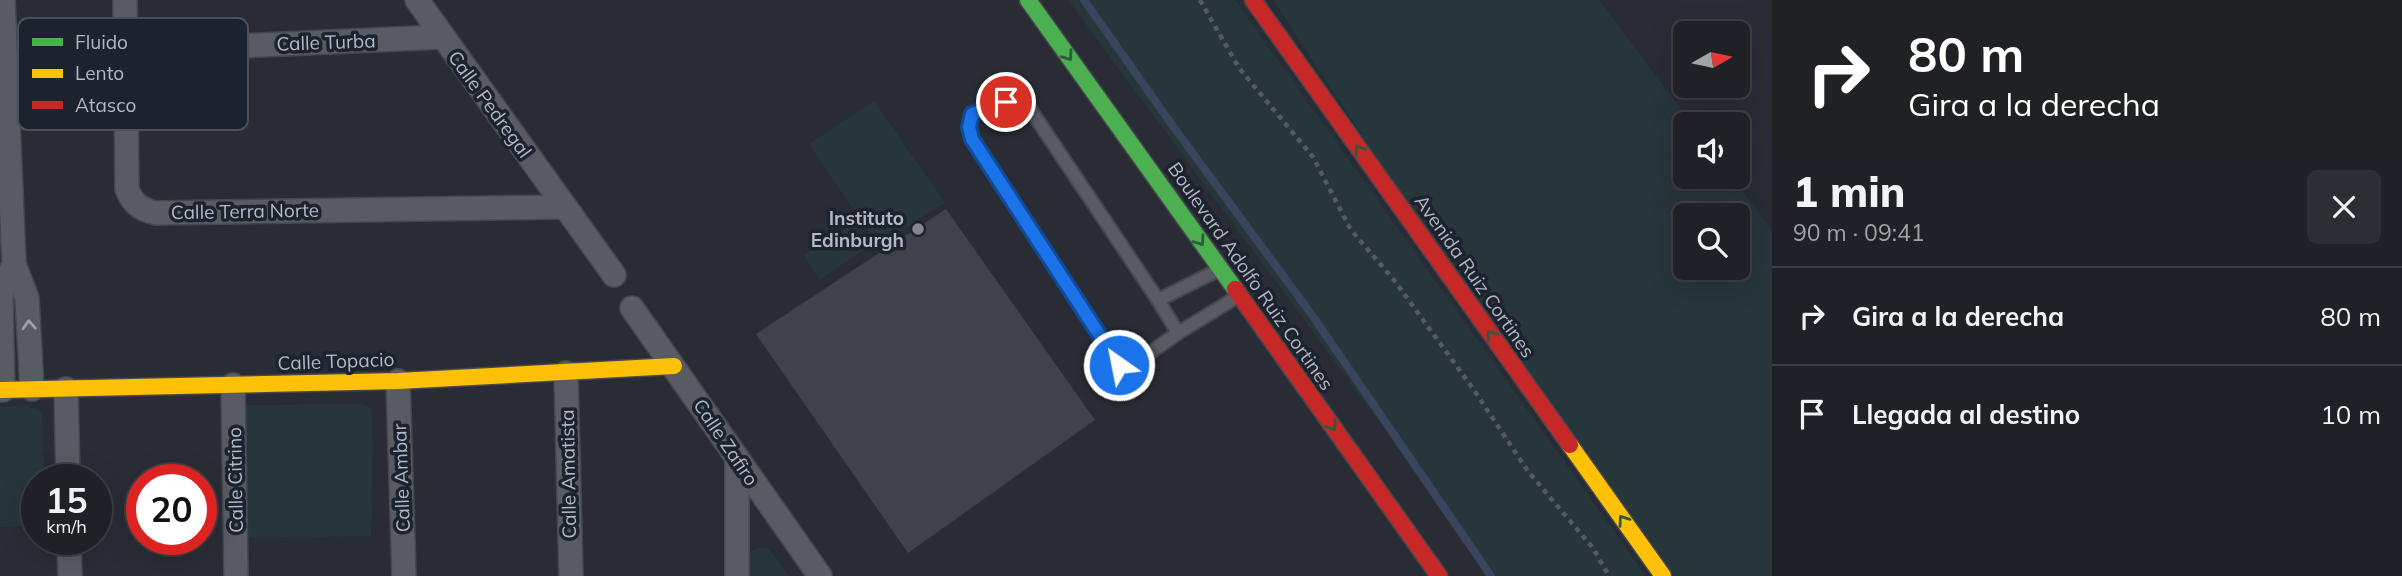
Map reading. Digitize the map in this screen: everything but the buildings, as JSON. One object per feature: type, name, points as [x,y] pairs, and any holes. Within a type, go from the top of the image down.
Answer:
[{"type":"main road","name":"Boulevard Adolfo Ruiz Cortines","points":[[1028,0],[1439,576]]},
{"type":"main road","name":"Avenida Ruiz Cortines","points":[[1253,0],[1663,576]]},
{"type":"main road","name":"Calle Topacio","points":[[2,390],[398,381],[674,366]]},
{"type":"street","points":[[3,0],[14,264],[27,298],[32,389]]},
{"type":"street","name":"Calle Terra Norte","points":[[125,0],[125,18]]},
{"type":"street","name":"Calle Pedregal","points":[[417,0],[614,275]]},
{"type":"street","name":"Calle Turba","points":[[248,46],[442,37]]},
{"type":"street","name":"Calle Terra Norte","points":[[127,130],[127,189],[130,200],[146,211],[155,213],[564,207]]},
{"type":"street","points":[[2,390],[2,290],[14,264]]},
{"type":"street","name":"Calle Zafiro","points":[[632,308],[820,576]]},
{"type":"street","name":"Calle Amatista","points":[[566,373],[571,576]]},
{"type":"street","name":"Calle Ambar","points":[[398,381],[404,576]]},
{"type":"street","name":"Calle Citrino","points":[[233,385],[236,576]]},
{"type":"street","points":[[66,388],[68,464]]},
{"type":"street","points":[[737,460],[737,576]]},
{"type":"street","points":[[69,555],[70,576]]},
{"type":"lane","points":[[1178,333],[1030,108],[1019,102],[1006,102],[972,114],[969,127],[972,139],[1119,365],[1126,367],[1134,364],[1178,333],[1239,296]]},
{"type":"lane","points":[[1158,300],[1220,269]]},
{"type":"path","points":[[1200,0],[1239,68],[1313,157],[1351,230],[1394,280],[1474,390],[1527,470],[1593,548],[1609,576]]},
{"type":"shaded area","points":[[1068,0],[1235,0],[1646,576],[1493,576]]},
{"type":"shaded area","points":[[1273,0],[1599,0],[1683,112],[1673,112],[1673,189],[1741,189],[1772,231],[1772,576],[1652,576]]},
{"type":"shaded area","points":[[874,101],[945,203],[878,245],[809,144]]},
{"type":"shaded area","points":[[853,223],[869,246],[820,280],[804,255]]},
{"type":"shaded area","points":[[364,404],[371,408],[373,420],[371,536],[243,538],[241,410],[247,405]]},
{"type":"shaded area","points":[[26,406],[42,414],[44,464],[21,464],[21,526],[0,527],[0,407]]},
{"type":"shaded area","points":[[758,548],[769,549],[789,576],[744,576],[748,552]]},
{"type":"waterway","points":[[1084,0],[1312,315],[1491,576]]},
{"type":"traffic: fast","points":[[1028,0],[1235,289]]},
{"type":"traffic: slow","points":[[0,390],[398,381],[674,366]]},
{"type":"traffic: slow","points":[[1570,445],[1663,576]]},
{"type":"traffic: jam","points":[[1253,0],[1570,445]]},
{"type":"traffic: jam","points":[[1235,289],[1439,576]]},
{"type":"place","name":"Instituto Edinburgh","points":[[918,229]]},
{"type":"route","points":[[1006,102],[972,114],[969,127],[972,139],[1119,365]]}]
